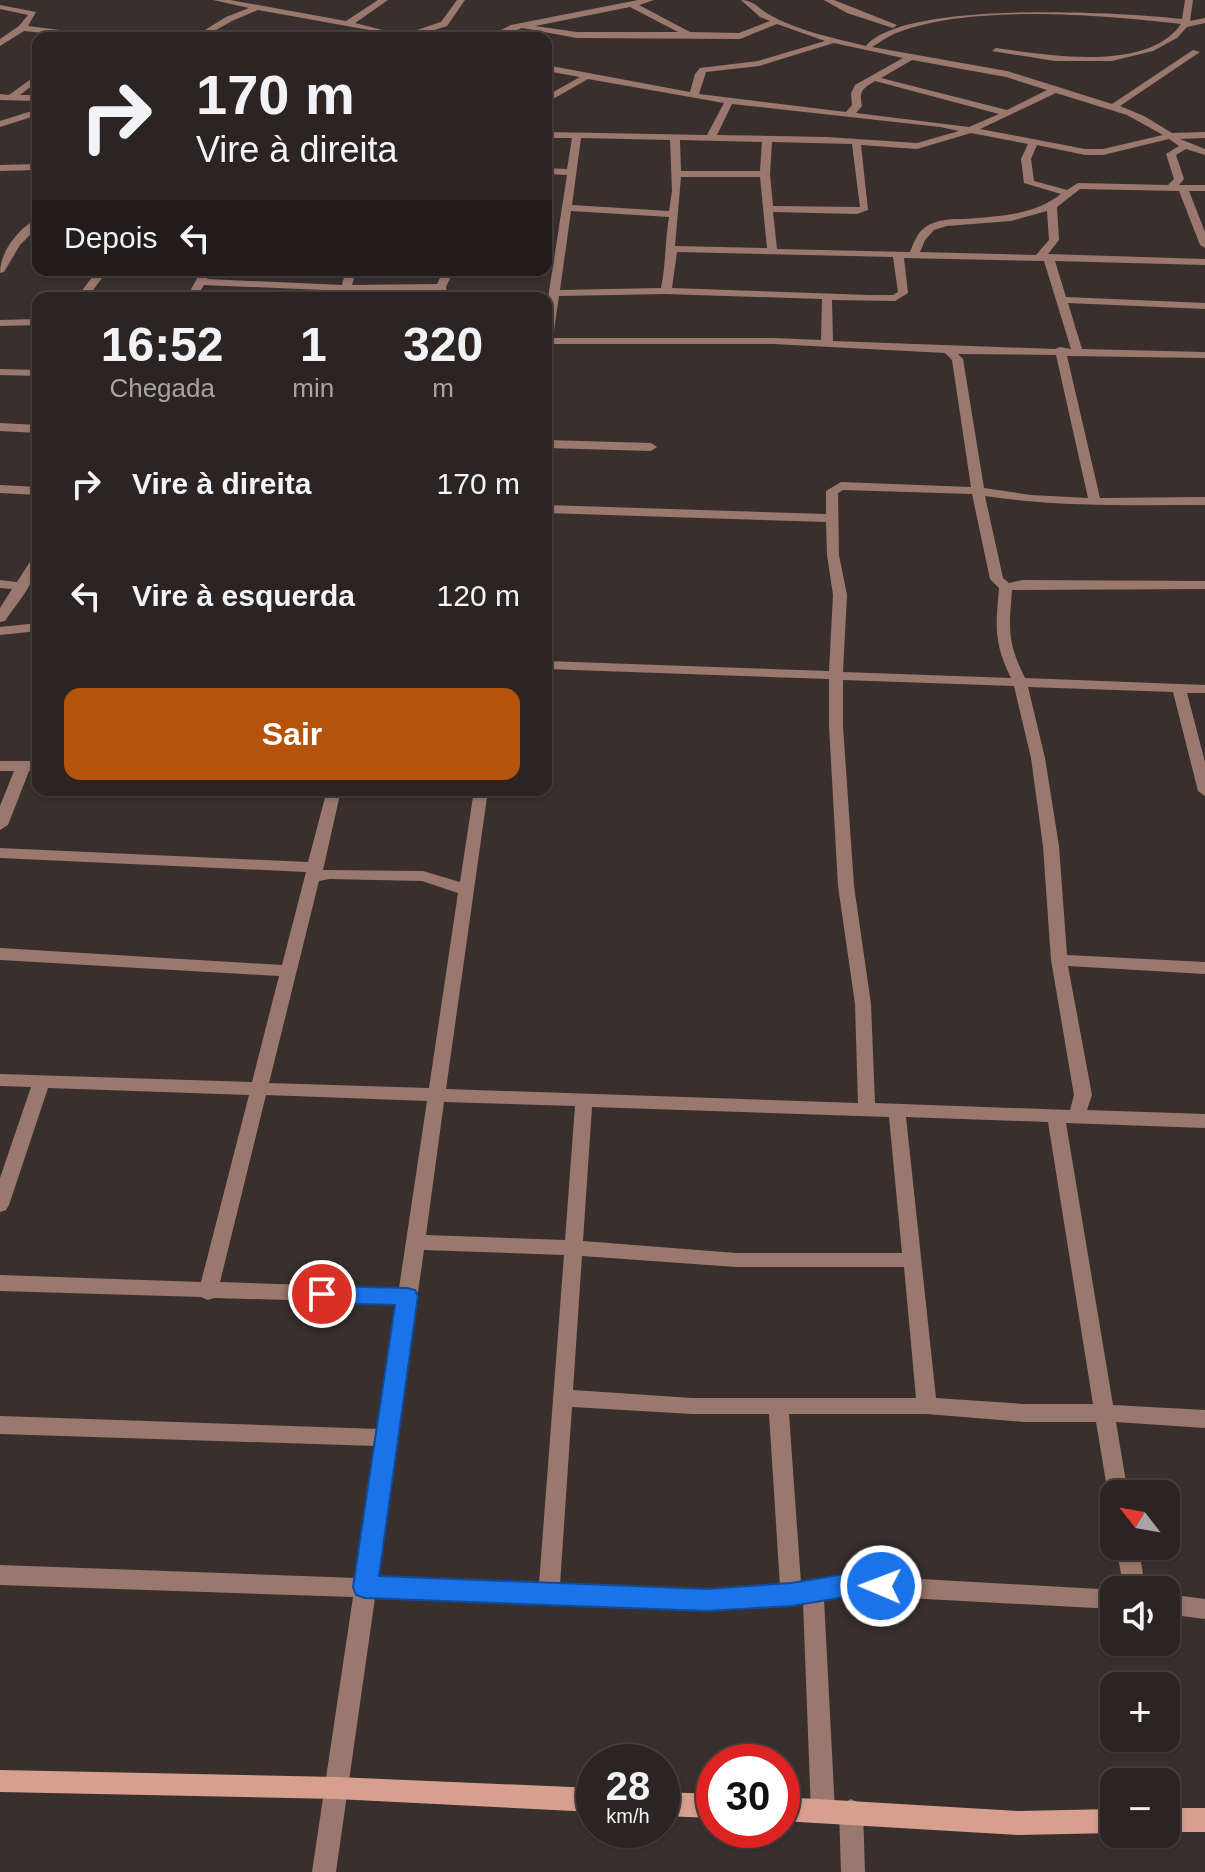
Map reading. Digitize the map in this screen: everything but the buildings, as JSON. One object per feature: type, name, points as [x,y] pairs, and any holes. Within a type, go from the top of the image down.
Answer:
[{"type":"street","points":[[217,0],[245,9],[383,32]]},
{"type":"street","points":[[279,13],[299,0]]},
{"type":"street","points":[[346,25],[384,0]]},
{"type":"street","points":[[424,32],[439,28],[461,0]]},
{"type":"street","points":[[506,32],[650,0]]},
{"type":"street","points":[[745,0],[753,9],[775,22],[834,41],[890,51]]},
{"type":"street","points":[[828,0],[842,8],[893,25]]},
{"type":"street","points":[[842,8],[851,0]]},
{"type":"street","points":[[1108,11],[1112,0]]},
{"type":"street","points":[[996,51],[1108,60],[1130,57],[1163,44],[1185,23],[1189,0]]},
{"type":"street","points":[[1020,2],[1185,23],[1205,20]]},
{"type":"street","points":[[631,4],[692,36]]},
{"type":"street","points":[[870,45],[876,36],[893,25],[937,12],[1036,4]]},
{"type":"street","points":[[0,7],[33,14],[22,28],[0,43]]},
{"type":"street","points":[[206,32],[245,9]]},
{"type":"street","points":[[523,26],[577,35],[740,36],[775,22]]},
{"type":"street","points":[[22,28],[58,32]]},
{"type":"street","points":[[694,95],[700,71],[759,63],[834,41]]},
{"type":"street","points":[[1163,44],[1174,47]]},
{"type":"street","points":[[857,46],[870,45],[912,57],[1021,77],[1054,90],[1115,106],[1185,146],[1205,152]]},
{"type":"street","points":[[1185,49],[1200,53]]},
{"type":"street","points":[[1115,106],[1200,53]]},
{"type":"street","points":[[848,115],[857,106],[856,89],[912,57]]},
{"type":"street","points":[[552,70],[585,78],[729,101],[970,129],[1094,152],[1172,136],[1205,135]]},
{"type":"street","points":[[552,97],[585,78]]},
{"type":"street","points":[[873,78],[1007,113]]},
{"type":"street","points":[[5,97],[32,81]]},
{"type":"street","points":[[552,135],[917,146],[970,129],[1054,90]]},
{"type":"street","points":[[5,97],[32,98]]},
{"type":"street","points":[[710,139],[729,101]]},
{"type":"street","points":[[0,124],[32,114]]},
{"type":"street","points":[[552,305],[554,253],[566,208],[577,136]]},
{"type":"street","points":[[666,291],[673,255],[675,138]]},
{"type":"street","points":[[767,140],[765,174],[772,251]]},
{"type":"street","points":[[769,209],[865,208],[856,142]]},
{"type":"street","points":[[1033,143],[1026,159],[1029,183],[1067,193]]},
{"type":"street","points":[[1171,187],[1179,179],[1171,154],[1185,146]]},
{"type":"street","points":[[0,168],[32,167]]},
{"type":"street","points":[[552,171],[572,172]]},
{"type":"street","points":[[676,174],[765,174]]},
{"type":"street","points":[[915,253],[926,231],[936,226],[1011,218],[1052,206],[1074,187],[1205,188]]},
{"type":"street","points":[[1183,187],[1205,245]]},
{"type":"street","points":[[1044,257],[1054,240],[1052,206]]},
{"type":"street","points":[[566,208],[674,211]]},
{"type":"street","points":[[0,270],[16,243],[32,227]]},
{"type":"street","points":[[671,249],[1205,262]]},
{"type":"street","points":[[554,293],[666,291],[867,300],[900,296],[902,273],[898,253]]},
{"type":"street","points":[[1044,257],[1062,300],[1077,351]]},
{"type":"street","points":[[86,292],[98,276]]},
{"type":"street","points":[[194,292],[204,276]]},
{"type":"street","points":[[346,288],[349,276]]},
{"type":"street","points":[[200,282],[423,292]]},
{"type":"street","points":[[827,298],[827,344]]},
{"type":"street","points":[[1062,300],[1205,306]]},
{"type":"street","points":[[0,337],[4,323],[32,322]]},
{"type":"street","points":[[552,341],[827,344],[948,350],[1205,355]]},
{"type":"street","points":[[948,350],[957,359],[983,522],[997,579],[1006,587]]},
{"type":"street","points":[[1060,350],[1095,502]]},
{"type":"street","points":[[0,372],[32,373]]},
{"type":"street","points":[[1,428],[32,429]]},
{"type":"street","points":[[552,444],[651,447]]},
{"type":"street","points":[[867,1109],[863,1004],[846,886],[836,726],[840,595],[833,555],[832,491],[841,486],[979,491],[1031,499],[1095,502],[1205,501]]},
{"type":"street","points":[[0,489],[32,491]]},
{"type":"street","points":[[552,509],[832,518]]},
{"type":"street","points":[[32,570],[3,624],[32,626]]},
{"type":"street","points":[[996,571],[1007,579],[1023,584]]},
{"type":"street","points":[[0,584],[23,586]]},
{"type":"street","points":[[1006,587],[1023,584],[1205,585]]},
{"type":"street","points":[[1006,587],[1002,630],[1005,652],[1020,682],[1038,758],[1051,846],[1059,960],[1083,1095],[1110,1118]]},
{"type":"street","points":[[552,665],[1205,689]]},
{"type":"street","points":[[1179,688],[1205,791]]},
{"type":"street","points":[[0,766],[31,766],[0,825]]},
{"type":"street","points":[[208,1292],[333,796]]},
{"type":"street","points":[[324,1872],[480,796]]},
{"type":"street","points":[[0,853],[330,874],[423,876],[467,890]]},
{"type":"street","points":[[0,954],[76,956],[176,967],[290,971]]},
{"type":"street","points":[[1059,960],[1205,968]]},
{"type":"street","points":[[0,1080],[1205,1121]]},
{"type":"street","points":[[0,1205],[4,1173],[42,1080]]},
{"type":"street","points":[[1083,1095],[1066,1116],[1103,1413],[1115,1480]]},
{"type":"street","points":[[549,1594],[571,1248],[584,1100]]},
{"type":"street","points":[[897,1111],[927,1406]]},
{"type":"street","points":[[415,1242],[571,1248],[628,1255],[736,1260],[914,1260]]},
{"type":"street","points":[[0,1283],[407,1296]]},
{"type":"street","points":[[561,1398],[692,1406],[927,1406],[1024,1413],[1103,1413],[1205,1419]]},
{"type":"street","points":[[778,1405],[802,1592],[823,1811]]},
{"type":"street","points":[[0,1425],[387,1438]]},
{"type":"street","points":[[0,1575],[707,1600],[851,1585],[1100,1598]]},
{"type":"street","points":[[1180,1606],[1205,1609]]},
{"type":"street","points":[[0,1781],[336,1788],[576,1799]]},
{"type":"street","points":[[800,1810],[1018,1823],[1100,1821]]},
{"type":"street","points":[[851,1811],[853,1872]]},
{"type":"street","points":[[1180,1820],[1205,1820]]},
{"type":"route","points":[[322,1294],[407,1296],[365,1587],[707,1600],[791,1595],[851,1585],[881,1586]]}]
